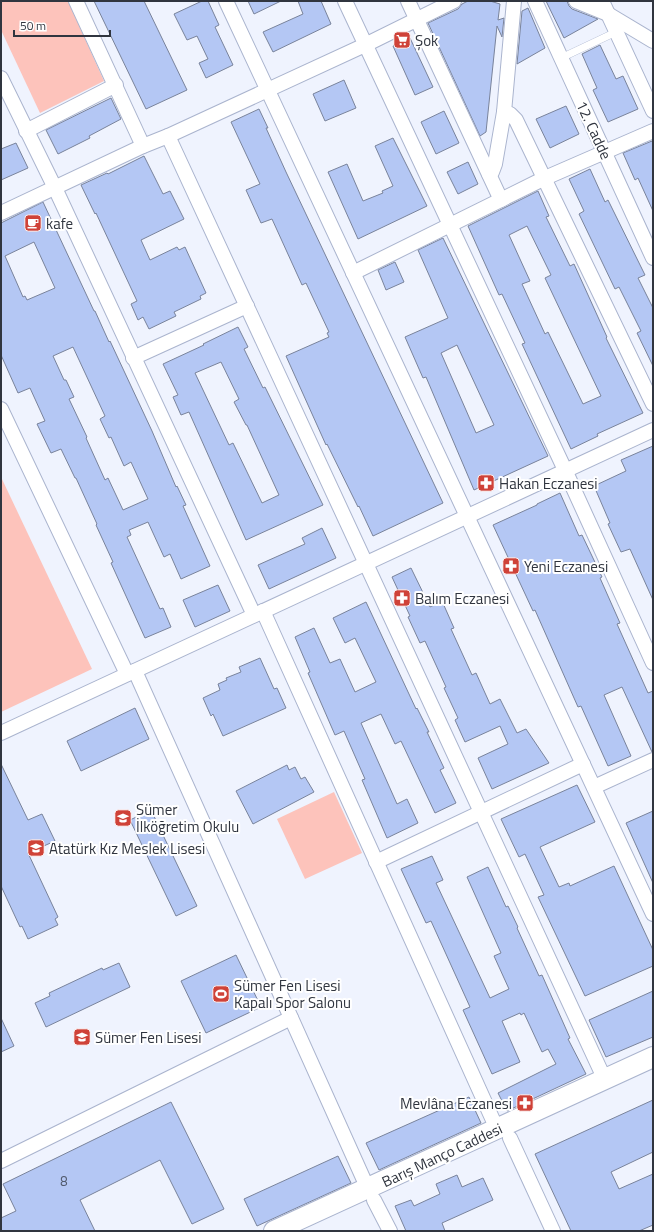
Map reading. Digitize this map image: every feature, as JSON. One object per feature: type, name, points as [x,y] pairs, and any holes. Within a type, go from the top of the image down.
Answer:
[{"type":"street","points":[[76,1],[143,146]]},
{"type":"street","points":[[226,1],[653,914]]},
{"type":"street","points":[[345,1],[565,470],[653,663]]},
{"type":"street","points":[[408,1],[501,200]]},
{"type":"street","points":[[1,213],[143,146],[168,136],[365,45],[454,1]]},
{"type":"street","points":[[489,174],[492,172],[495,164],[504,112],[514,1]]},
{"type":"street","name":"12. Cadde","points":[[535,1],[653,258]]},
{"type":"street","points":[[576,1],[608,14],[653,41]]},
{"type":"street","points":[[602,1],[653,111]]},
{"type":"street","points":[[1,78],[55,188],[133,358],[259,613],[504,1134],[553,1231]]},
{"type":"street","points":[[26,130],[116,85]]},
{"type":"street","points":[[504,112],[510,114],[516,120],[653,404]]},
{"type":"street","points":[[353,273],[545,178],[653,130]]},
{"type":"street","points":[[168,136],[605,1080]]},
{"type":"street","points":[[133,358],[247,306]]},
{"type":"street","points":[[1,409],[131,673],[371,1194],[390,1231]]},
{"type":"street","points":[[1,733],[653,430]]},
{"type":"street","points":[[594,787],[653,760]]},
{"type":"street","points":[[376,862],[583,764]]},
{"type":"street","points":[[1,1161],[291,1018]]},
{"type":"street","name":"Barış Manço Caddesi","points":[[504,1134],[605,1080],[653,1057]]},
{"type":"street","name":"Barış Manço Caddesi","points":[[274,1231],[371,1194],[504,1134],[653,1072]]},
{"type":"street","name":"Barış Manço Caddesi","points":[[307,1231],[371,1194]]},
{"type":"lane","points":[[561,58],[616,32]]},
{"type":"shaded area","points":[[1,1],[68,1],[104,81],[40,113],[1,30]]},
{"type":"shaded area","points":[[1,477],[92,669],[1,712]]},
{"type":"shaded area","points":[[334,792],[362,853],[305,879],[277,819]]},
{"type":"building","points":[[94,1],[144,1],[187,90],[146,109]]},
{"type":"building","points":[[202,1],[208,1],[219,25],[215,27],[233,65],[206,78],[199,63],[208,59],[197,36],[187,40],[174,14]]},
{"type":"building","points":[[248,1],[281,1],[254,14]]},
{"type":"building","points":[[298,1],[321,1],[331,24],[273,52],[263,32],[303,14]]},
{"type":"building","points":[[468,1],[490,1],[500,4],[498,20],[504,18],[502,37],[497,26],[486,132],[480,136],[428,23],[458,9],[462,4]]},
{"type":"building","points":[[546,1],[567,1],[572,9],[598,19],[564,38]]},
{"type":"building","points":[[528,8],[545,48],[517,64],[522,11]]},
{"type":"building","points":[[410,38],[433,87],[415,95],[393,46]]},
{"type":"building","points":[[600,45],[616,79],[623,76],[638,109],[608,122],[593,90],[597,88],[582,54]]},
{"type":"building","points":[[344,80],[356,108],[325,121],[313,94]]},
{"type":"building","points":[[111,98],[121,119],[89,136],[90,138],[58,154],[46,130]]},
{"type":"building","points":[[566,106],[579,134],[550,148],[536,119]]},
{"type":"building","points":[[259,109],[286,172],[443,503],[373,536],[327,444],[326,445],[286,356],[329,337],[327,333],[329,332],[306,283],[302,285],[272,219],[261,223],[246,190],[260,184],[231,122]]},
{"type":"building","points":[[444,111],[459,143],[436,154],[421,122]]},
{"type":"building","points":[[393,138],[427,206],[358,239],[328,172],[347,164],[363,201],[383,193],[382,191],[393,186],[375,146]]},
{"type":"building","points":[[652,141],[653,211],[638,178],[635,180],[623,153]]},
{"type":"building","points":[[16,143],[28,168],[1,180],[1,149]]},
{"type":"building","points":[[144,156],[163,194],[170,191],[184,219],[141,240],[150,260],[177,247],[179,250],[185,247],[206,293],[200,296],[201,299],[174,312],[176,316],[149,329],[143,317],[138,320],[131,304],[137,301],[96,213],[95,214],[81,185],[107,173],[108,174]]},
{"type":"building","points":[[468,162],[478,184],[458,194],[447,172]]},
{"type":"building","points":[[590,169],[605,202],[608,200],[645,275],[638,278],[653,308],[653,366],[637,333],[641,331],[619,287],[615,289],[579,214],[584,211],[569,179]]},
{"type":"building","points":[[538,191],[549,216],[546,217],[570,266],[574,264],[607,337],[606,338],[643,413],[597,434],[598,436],[571,449],[522,344],[525,343],[502,294],[499,295],[468,226]],"holes":[[[527,226],[551,275],[545,278],[601,396],[583,404],[548,332],[545,334],[522,284],[530,281],[509,235]]]},
{"type":"building","points":[[43,202],[152,431],[176,487],[177,486],[186,505],[183,506],[210,566],[181,579],[170,554],[164,557],[148,522],[129,530],[131,535],[127,537],[160,609],[163,608],[171,627],[145,638],[111,563],[113,562],[76,478],[61,449],[51,453],[37,424],[45,421],[30,388],[18,393],[1,355],[1,223]],"holes":[[[34,242],[55,288],[27,300],[25,296],[23,297],[5,256]],[[73,347],[105,416],[100,419],[109,438],[111,437],[124,466],[131,462],[148,499],[123,510],[108,478],[105,480],[69,399],[74,397],[53,356]]]},
{"type":"building","points":[[443,238],[548,456],[474,490],[426,377],[423,378],[405,337],[448,318],[418,250]],"holes":[[[457,345],[494,425],[476,433],[441,353]]]},
{"type":"building","points":[[395,262],[404,282],[386,290],[378,270]]},
{"type":"building","points":[[238,327],[248,347],[244,349],[263,388],[265,387],[323,505],[246,540],[189,412],[181,415],[173,397],[178,395],[163,364],[204,345],[203,344]],"holes":[[[221,362],[239,399],[234,402],[247,425],[279,495],[262,503],[233,443],[229,445],[195,373]]]},
{"type":"building","points":[[653,446],[653,600],[630,549],[621,552],[608,524],[610,523],[594,486],[626,471],[621,460]]},
{"type":"building","points":[[560,493],[579,536],[582,535],[602,577],[600,578],[620,623],[617,624],[648,693],[653,691],[653,752],[622,687],[604,695],[631,756],[608,766],[581,706],[578,707],[535,610],[533,611],[493,525]]},
{"type":"building","points":[[322,528],[336,558],[269,589],[258,565],[305,544],[302,538]]},
{"type":"building","points":[[411,568],[430,607],[442,601],[454,628],[451,629],[472,675],[476,673],[490,704],[500,699],[517,733],[526,729],[549,763],[492,789],[478,758],[508,744],[500,726],[465,742],[455,720],[458,718],[444,688],[446,687],[425,641],[420,643],[408,617],[410,616],[392,577]]},
{"type":"building","points":[[218,585],[230,611],[195,627],[183,600]]},
{"type":"building","points":[[366,602],[416,709],[417,708],[429,732],[427,732],[444,768],[440,770],[456,803],[435,813],[401,741],[395,744],[381,714],[361,723],[397,804],[407,799],[418,823],[387,838],[362,780],[365,779],[344,731],[335,735],[308,673],[310,672],[295,637],[314,628],[330,663],[340,659],[355,692],[376,682],[355,638],[345,643],[333,618]]},
{"type":"building","points":[[260,658],[274,689],[277,688],[286,708],[223,736],[213,714],[211,716],[203,698],[220,690],[218,684],[227,680],[226,678],[241,672],[239,667]]},
{"type":"building","points":[[135,708],[149,739],[81,771],[67,741]]},
{"type":"building","points":[[1,764],[28,820],[42,814],[55,841],[28,853],[58,917],[55,919],[58,925],[28,939],[22,926],[20,927],[1,886]]},
{"type":"building","points":[[287,765],[289,770],[295,767],[301,779],[305,777],[314,792],[253,824],[236,791]]},
{"type":"building","points":[[577,785],[595,822],[540,847],[559,887],[569,883],[570,886],[614,866],[653,950],[653,966],[585,996],[538,897],[544,895],[525,854],[519,857],[501,819]]},
{"type":"building","points":[[151,810],[197,906],[176,916],[130,820]]},
{"type":"building","points":[[653,811],[653,883],[626,823]]},
{"type":"building","points":[[432,856],[443,880],[436,883],[490,998],[509,989],[494,956],[501,953],[467,877],[488,867],[506,907],[508,906],[518,927],[517,928],[539,976],[542,975],[570,1038],[568,1039],[586,1074],[507,1111],[498,1093],[556,1064],[548,1049],[542,1052],[524,1013],[521,1015],[520,1013],[502,1021],[520,1062],[492,1074],[463,1010],[470,1007],[431,921],[426,923],[401,869]]},
{"type":"building","name":"Sümer Fen Lisesi Kapalı Spor Salonu","points":[[236,955],[261,1007],[206,1033],[181,981]]},
{"type":"building","points":[[119,963],[130,987],[46,1027],[35,1003],[50,996],[49,993],[102,968],[103,970]]},
{"type":"building","points":[[653,991],[653,1037],[606,1057],[589,1020]]},
{"type":"building","points":[[1,1018],[14,1046],[1,1052]]},
{"type":"building","points":[[469,1097],[481,1123],[379,1170],[366,1143]]},
{"type":"building","points":[[653,1100],[653,1152],[611,1172],[619,1189],[653,1174],[653,1225],[639,1231],[571,1231],[535,1154]]},
{"type":"building","points":[[171,1102],[224,1209],[192,1224],[160,1160],[80,1200],[95,1231],[1,1231],[1,1218],[16,1211],[3,1184]]},
{"type":"building","points":[[338,1156],[351,1183],[257,1226],[244,1199]]},
{"type":"building","points":[[457,1175],[462,1187],[483,1178],[493,1200],[442,1223],[445,1231],[406,1231],[395,1206],[411,1200],[414,1206],[440,1194],[436,1184]]},
{"type":"place","name":"Şok","points":[[402,40]]},
{"type":"place","name":"kafe","points":[[33,223]]},
{"type":"place","name":"Hakan Eczanesi","points":[[486,483]]},
{"type":"place","name":"Yeni Eczanesi","points":[[511,566]]},
{"type":"place","name":"Balım Eczanesi","points":[[402,598]]},
{"type":"place","name":"Sümer İlköğretim Okulu","points":[[123,818]]},
{"type":"place","name":"Atatürk Kız Meslek Lisesi","points":[[36,848]]},
{"type":"place","name":"Sümer Fen Lisesi Kapalı Spor Salonu","points":[[221,994]]},
{"type":"place","name":"Sümer Fen Lisesi","points":[[82,1037]]},
{"type":"place","name":"Mevlâna Eczanesi","points":[[525,1103]]}]
